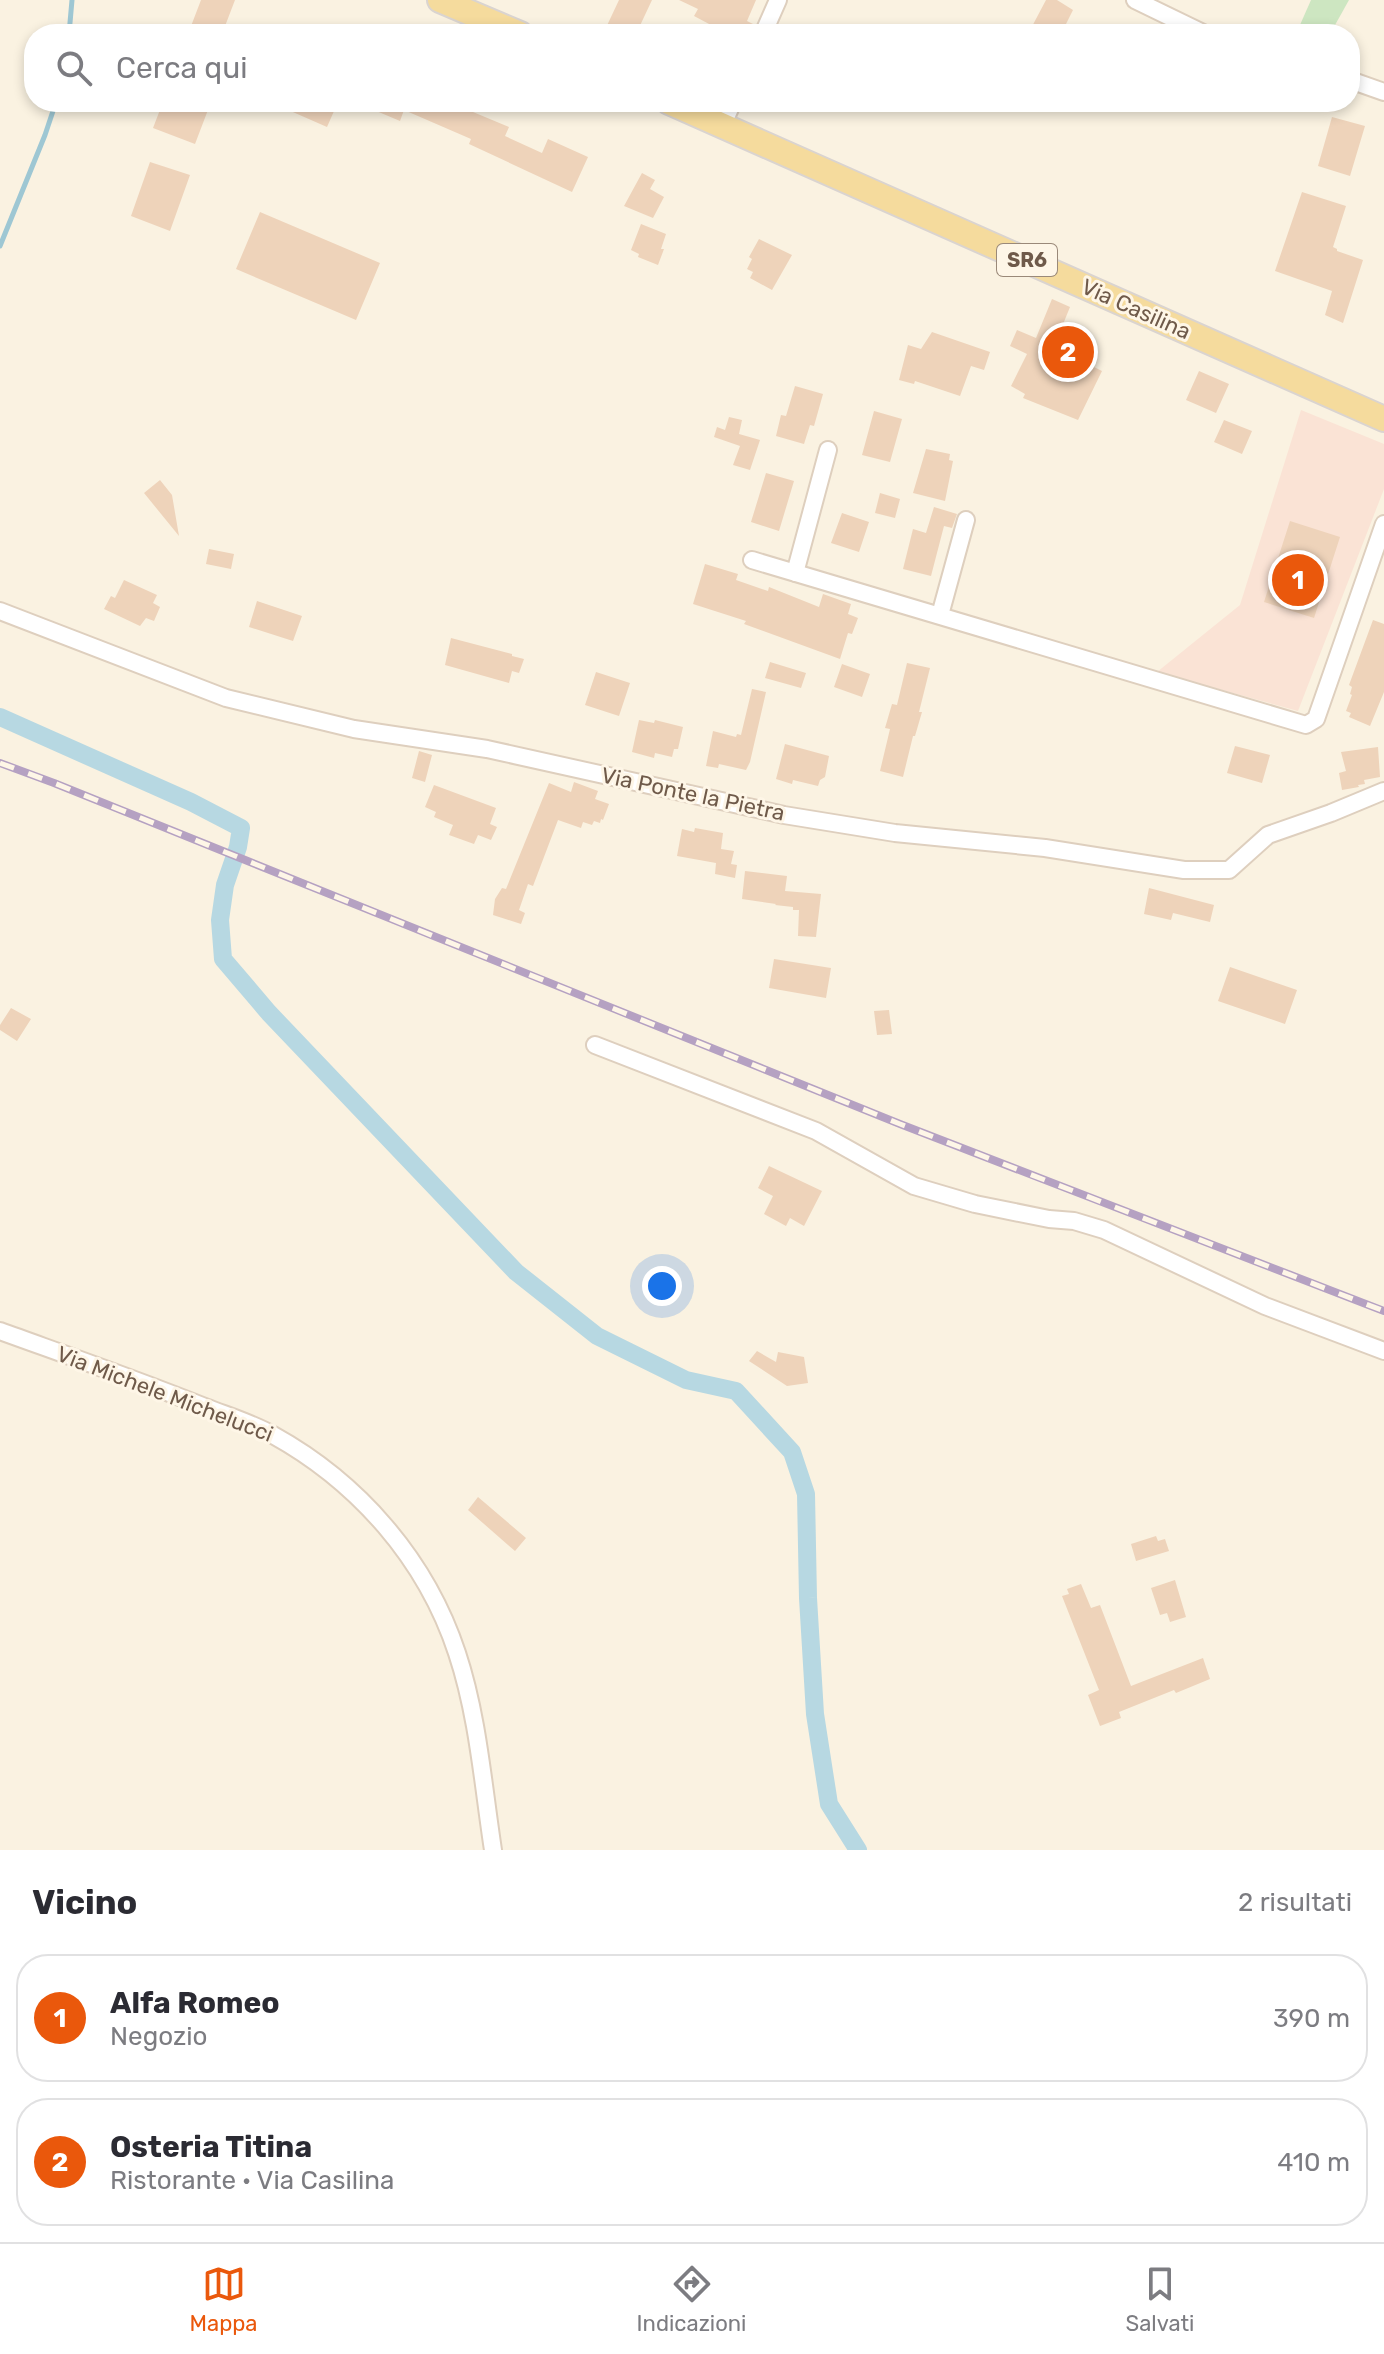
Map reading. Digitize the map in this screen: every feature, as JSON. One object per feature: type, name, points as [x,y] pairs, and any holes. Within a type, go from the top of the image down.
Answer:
[{"type":"main road","points":[[440,0],[496,24]]},
{"type":"main road","name":"Via Casilina","points":[[691,112],[1384,419]]},
{"type":"street","points":[[767,24],[778,0]]},
{"type":"street","points":[[1135,0],[1184,24]]},
{"type":"street","points":[[1360,84],[1384,92]]},
{"type":"street","points":[[722,126],[728,112]]},
{"type":"street","points":[[795,573],[828,450]]},
{"type":"street","points":[[940,615],[966,520]]},
{"type":"street","points":[[752,560],[1306,725],[1316,719],[1384,524]]},
{"type":"street","name":"Via Ponte la Pietra","points":[[0,611],[226,698],[354,729],[487,749],[784,815],[895,833],[1045,848],[1184,870],[1229,870],[1268,835],[1384,791]]},
{"type":"street","points":[[595,1045],[816,1131],[914,1186],[975,1204],[1074,1221],[1104,1230],[1265,1306],[1384,1351]]},
{"type":"street","name":"Via Michele Michelucci","points":[[0,1331],[271,1434],[336,1476],[389,1528],[429,1590],[456,1650],[469,1694],[493,1850]]},
{"type":"shaded area","points":[[1301,410],[1384,444],[1384,489],[1298,711],[1157,672],[1240,605]]},
{"type":"green space","points":[[1311,0],[1349,0],[1336,24],[1300,24]]},
{"type":"building","points":[[201,0],[235,0],[226,24],[192,24]]},
{"type":"building","points":[[619,0],[652,0],[641,24],[608,24]]},
{"type":"building","points":[[679,0],[756,0],[747,21],[753,24],[709,24],[694,16],[698,9]]},
{"type":"building","points":[[1046,0],[1057,0],[1073,10],[1066,24],[1033,24]]},
{"type":"building","points":[[159,112],[207,112],[195,144],[153,128]]},
{"type":"building","points":[[293,112],[334,112],[327,127]]},
{"type":"building","points":[[379,112],[403,112],[400,121]]},
{"type":"building","points":[[409,112],[473,112],[509,127],[505,136],[542,153],[548,139],[588,157],[572,192],[469,144],[471,139]]},
{"type":"building","points":[[1332,117],[1365,126],[1350,176],[1318,166]]},
{"type":"building","points":[[150,162],[190,175],[170,231],[131,216]]},
{"type":"building","points":[[642,173],[655,180],[650,189],[664,197],[653,218],[624,206]]},
{"type":"building","points":[[1302,192],[1346,206],[1333,247],[1363,260],[1343,323],[1325,315],[1332,291],[1275,271]]},
{"type":"building","points":[[260,212],[380,263],[356,320],[236,269]]},
{"type":"building","points":[[641,224],[666,234],[658,265],[638,257],[639,254],[631,250]]},
{"type":"building","points":[[759,239],[792,255],[772,290],[750,278],[753,272],[747,269],[752,259],[749,257]]},
{"type":"building","points":[[1052,299],[1070,307],[1057,339],[1092,356],[1088,364],[1102,371],[1078,420],[1023,398],[1025,394],[1011,386],[1027,354],[1010,346],[1017,330],[1036,338]]},
{"type":"building","points":[[932,332],[990,352],[984,370],[971,366],[960,396],[915,381],[914,384],[899,380],[908,345],[921,349]]},
{"type":"building","points":[[1199,371],[1229,384],[1216,413],[1186,400]]},
{"type":"building","points":[[795,386],[823,394],[814,426],[810,425],[804,444],[776,436],[781,415],[786,416]]},
{"type":"building","points":[[874,411],[902,419],[890,462],[862,455]]},
{"type":"building","points":[[729,417],[742,420],[739,434],[760,440],[750,470],[733,465],[740,446],[714,437],[717,427],[725,430]]},
{"type":"building","points":[[1224,420],[1252,431],[1242,454],[1214,442]]},
{"type":"building","points":[[926,449],[950,454],[949,460],[953,461],[945,501],[913,493]]},
{"type":"building","points":[[766,473],[794,481],[779,531],[751,522]]},
{"type":"building","points":[[160,480],[172,495],[179,536],[144,493]]},
{"type":"building","points":[[880,493],[900,499],[895,518],[875,513]]},
{"type":"building","points":[[934,507],[957,514],[952,528],[944,526],[931,576],[903,569],[913,529],[926,533]]},
{"type":"building","points":[[842,513],[869,522],[859,552],[831,543]]},
{"type":"building","points":[[1290,521],[1340,537],[1314,618],[1264,602]]},
{"type":"building","points":[[209,549],[234,554],[231,569],[206,564]]},
{"type":"building","points":[[705,564],[738,574],[736,580],[768,591],[769,587],[819,607],[823,594],[851,604],[848,614],[858,618],[852,634],[848,633],[840,659],[744,624],[746,621],[693,604]]},
{"type":"building","points":[[124,580],[157,595],[153,603],[160,607],[154,621],[146,618],[140,626],[104,609],[111,596],[115,598]]},
{"type":"building","points":[[257,601],[302,616],[293,641],[249,627]]},
{"type":"building","points":[[1373,620],[1384,624],[1384,692],[1370,726],[1349,717],[1351,713],[1346,711],[1352,695],[1349,685]]},
{"type":"building","points":[[451,638],[524,659],[519,673],[512,671],[509,683],[445,665]]},
{"type":"building","points":[[770,662],[806,673],[801,688],[765,678]]},
{"type":"building","points":[[907,663],[930,668],[919,712],[922,712],[903,777],[880,771],[890,729],[885,728],[892,704],[897,705]]},
{"type":"building","points":[[842,664],[870,674],[862,697],[834,687]]},
{"type":"building","points":[[596,672],[630,683],[619,716],[585,705]]},
{"type":"building","points":[[752,689],[766,692],[746,770],[719,764],[718,768],[706,766],[713,731],[736,737],[737,734],[741,735]]},
{"type":"building","points":[[639,720],[654,723],[655,720],[683,727],[678,749],[674,749],[672,757],[655,753],[654,758],[632,752]]},
{"type":"building","points":[[785,744],[829,756],[825,777],[818,786],[776,779]]},
{"type":"building","points":[[1235,746],[1270,755],[1262,783],[1227,773]]},
{"type":"building","points":[[1378,747],[1380,777],[1364,780],[1365,784],[1359,787],[1342,790],[1339,773],[1346,771],[1341,752]]},
{"type":"building","points":[[419,751],[432,755],[425,782],[412,778]]},
{"type":"building","points":[[574,782],[598,791],[595,799],[609,804],[603,820],[600,823],[594,821],[592,825],[583,822],[581,828],[558,820],[533,886],[528,884],[519,910],[525,913],[521,924],[493,915],[495,899],[502,888],[506,889],[549,783],[571,792]]},
{"type":"building","points":[[434,785],[496,808],[490,824],[497,827],[491,840],[478,835],[474,844],[449,835],[453,825],[434,817],[436,812],[425,807]]},
{"type":"building","points":[[695,828],[723,833],[721,849],[734,851],[731,864],[737,865],[735,878],[715,874],[716,863],[677,856],[682,829],[694,832]]},
{"type":"building","points":[[745,871],[787,876],[785,891],[821,894],[816,937],[798,936],[799,910],[742,899]]},
{"type":"building","points":[[1149,888],[1214,905],[1210,922],[1173,913],[1171,920],[1144,914]]},
{"type":"building","points":[[774,959],[831,968],[826,998],[769,988]]},
{"type":"building","points":[[1230,967],[1297,990],[1285,1024],[1218,1001]]},
{"type":"building","points":[[11,1008],[31,1019],[17,1041],[0,1030]]},
{"type":"building","points":[[889,1010],[892,1034],[877,1035],[874,1011]]},
{"type":"building","points":[[769,1166],[822,1191],[804,1226],[790,1218],[786,1226],[764,1214],[773,1196],[758,1188]]},
{"type":"building","points":[[757,1351],[776,1362],[778,1352],[804,1357],[808,1383],[787,1386],[749,1361]]},
{"type":"building","points":[[478,1497],[526,1538],[515,1551],[468,1510]]},
{"type":"building","points":[[1156,1536],[1158,1541],[1165,1539],[1169,1551],[1136,1561],[1131,1544]]},
{"type":"building","points":[[1175,1580],[1186,1617],[1170,1622],[1167,1613],[1160,1615],[1151,1588]]},
{"type":"building","points":[[1081,1584],[1091,1608],[1100,1605],[1131,1686],[1203,1658],[1210,1679],[1119,1712],[1121,1718],[1100,1726],[1088,1695],[1099,1690],[1062,1596],[1069,1594],[1067,1589]]},
{"type":"waterway","points":[[70,24],[72,0]]},
{"type":"waterway","points":[[0,246],[53,112]]},
{"type":"waterway","points":[[0,717],[191,802],[241,828],[225,885],[220,920],[223,959],[269,1013],[516,1272],[597,1336],[686,1380],[736,1391],[792,1452],[806,1494],[815,1714],[829,1804],[858,1850]]},
{"type":"railway","points":[[0,763],[900,1124],[1384,1311]]},
{"type":"place","name":"Osteria Titina","points":[[1068,352]]},
{"type":"place","name":"Alfa Romeo","points":[[1298,580]]}]
